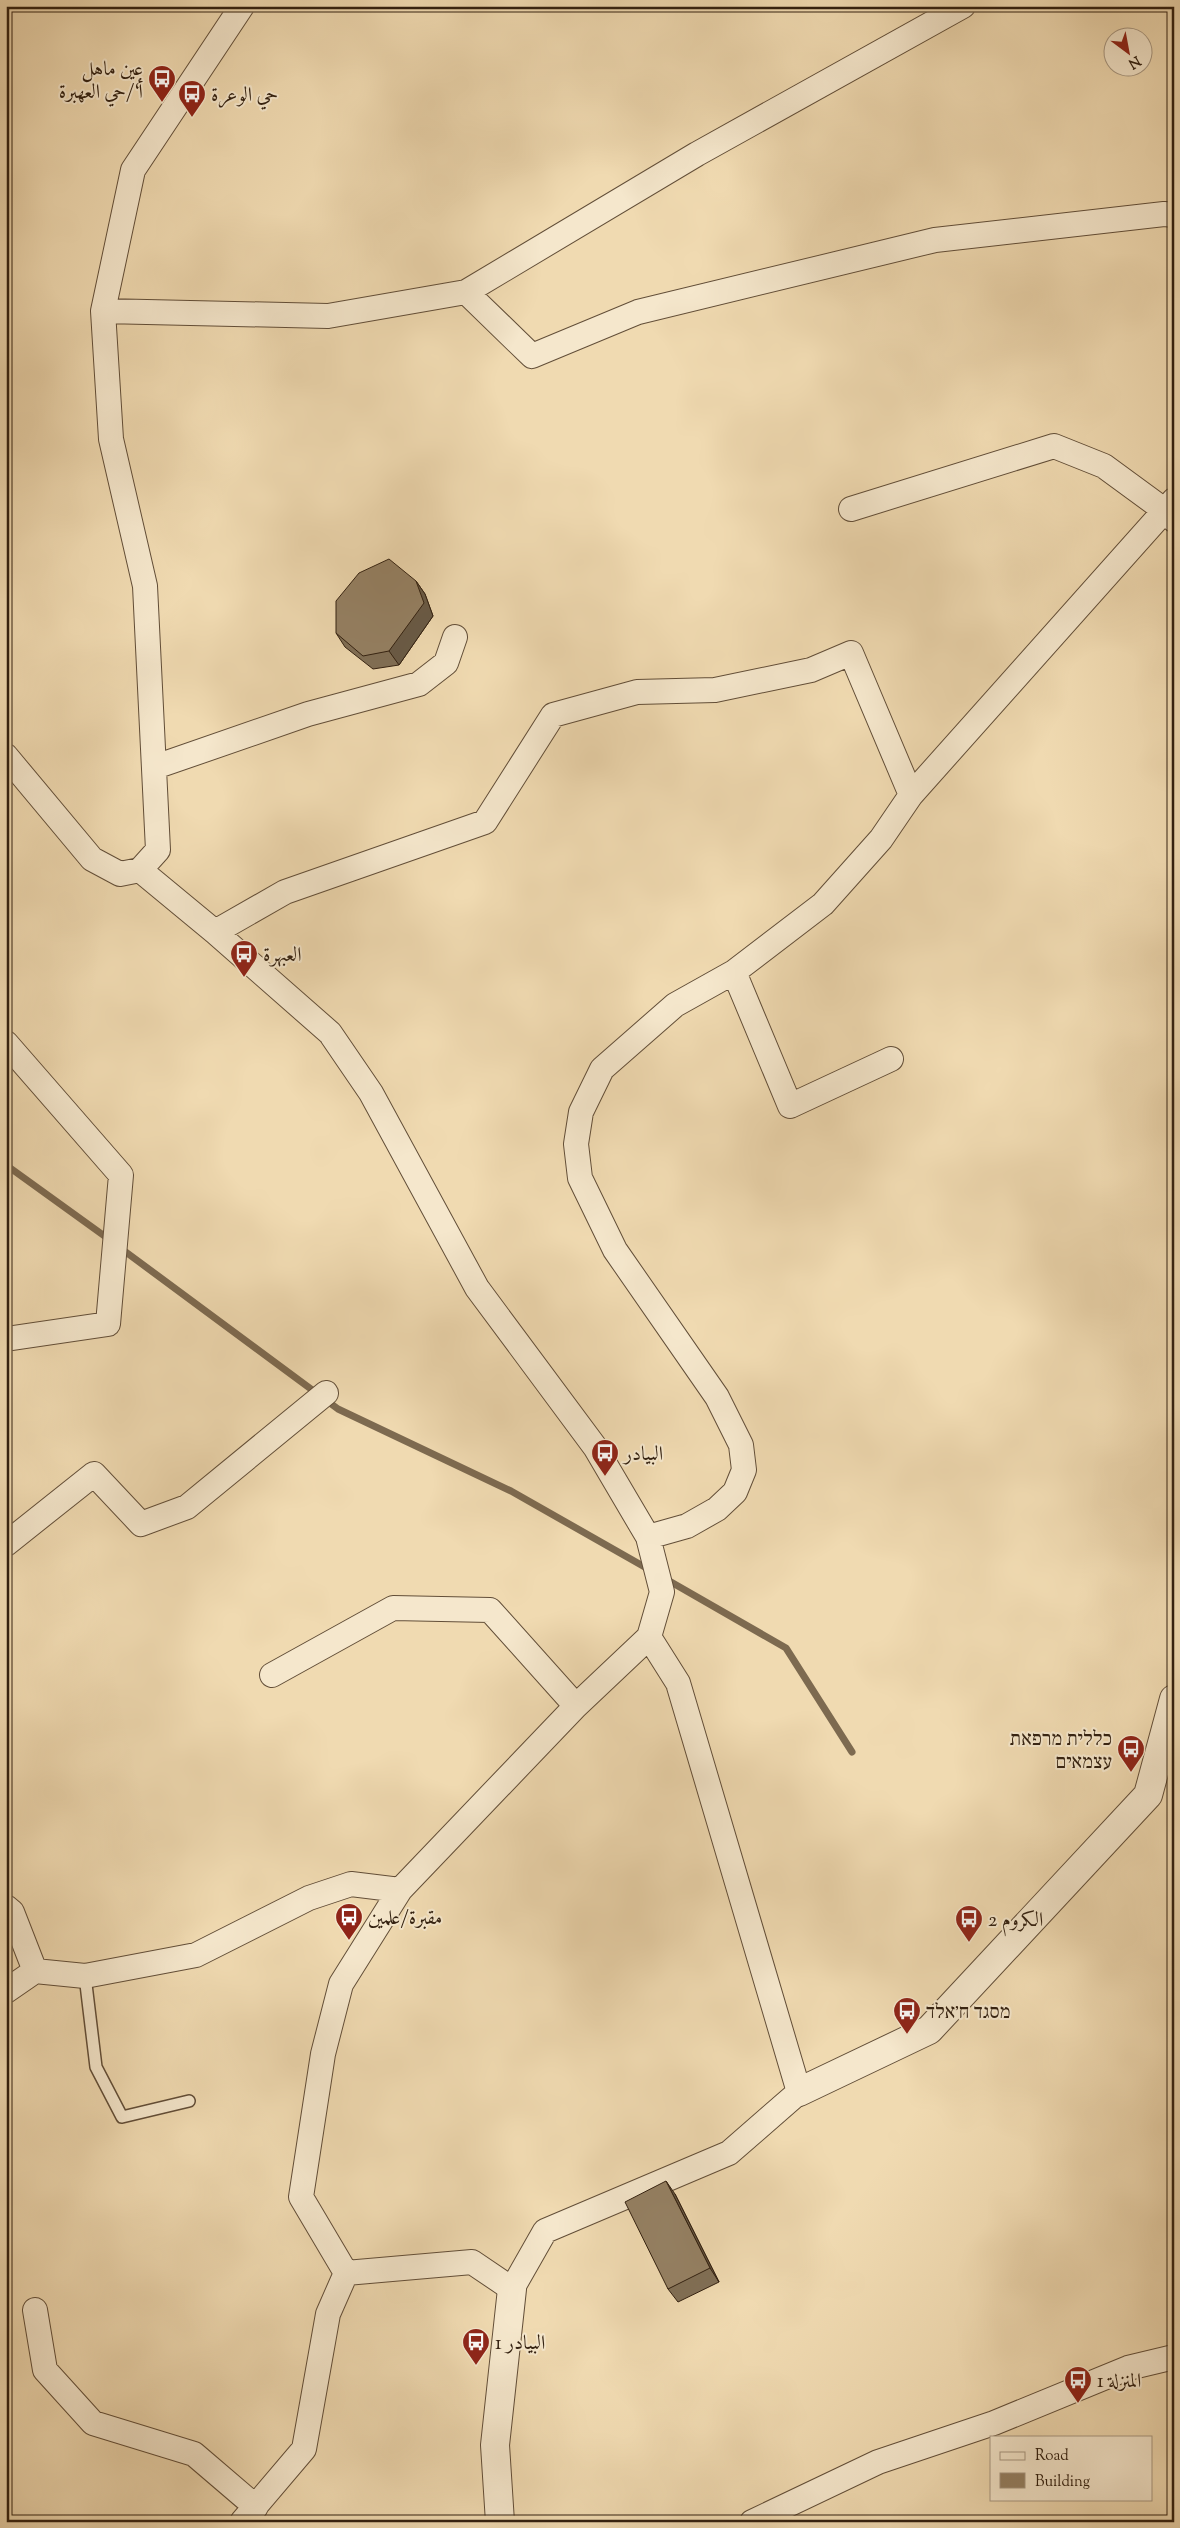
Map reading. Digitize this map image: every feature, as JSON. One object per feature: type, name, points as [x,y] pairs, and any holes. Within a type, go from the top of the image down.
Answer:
[{"type":"street","points":[[6,756],[92,859],[120,874],[140,870],[158,850],[145,586],[111,439],[103,310],[133,170],[242,6]]},
{"type":"street","points":[[103,310],[328,316],[466,292],[697,154],[963,6]]},
{"type":"street","points":[[466,292],[532,356],[638,312],[935,240],[1164,214],[1174,215]]},
{"type":"street","points":[[648,1537],[687,1526],[717,1509],[735,1492],[744,1470],[741,1445],[717,1397],[616,1250],[580,1178],[576,1144],[581,1112],[602,1069],[675,1005],[734,972],[823,904],[880,839],[911,795],[1170,510],[1104,466],[1054,446],[851,509]]},
{"type":"street","points":[[154,767],[308,714],[419,684],[446,663],[455,637]]},
{"type":"street","points":[[215,932],[285,892],[485,822],[553,715],[637,692],[715,690],[812,670],[851,653],[911,795]]},
{"type":"street","points":[[140,870],[215,932],[330,1033],[371,1093],[477,1288],[596,1447],[648,1537],[662,1592],[649,1637],[576,1706],[400,1890],[340,1984],[323,2054],[301,2197],[346,2273]]},
{"type":"street","points":[[734,972],[790,1106],[892,1059]]},
{"type":"street","points":[[6,1043],[121,1175],[108,1324],[6,1339]]},
{"type":"street","points":[[6,1544],[94,1474],[142,1524],[187,1507],[326,1393]]},
{"type":"street","points":[[272,1675],[393,1608],[490,1610],[576,1706]]},
{"type":"street","points":[[649,1637],[678,1683],[799,2092]]},
{"type":"street","points":[[500,2522],[495,2445],[512,2289],[545,2231],[729,2153],[799,2092],[929,2030],[1148,1795],[1174,1699]]},
{"type":"street","points":[[6,1991],[35,1971],[85,1976],[196,1955],[309,1898],[351,1884],[400,1890]]},
{"type":"street","points":[[6,1907],[12,1912],[35,1971]]},
{"type":"street","points":[[346,2273],[472,2262],[512,2289]]},
{"type":"street","points":[[35,2310],[45,2370],[93,2423],[194,2454],[249,2515],[304,2450],[328,2314],[346,2273]]},
{"type":"street","points":[[752,2522],[878,2462],[994,2423],[1128,2368],[1174,2357]]},
{"type":"lane","points":[[85,1976],[96,2067],[122,2117],[189,2101]]},
{"type":"building","points":[[389,559],[416,581],[424,603],[389,651],[363,656],[336,633],[336,601],[359,573]]},
{"type":"building","points":[[666,2181],[710,2268],[668,2289],[625,2202]]},
{"type":"waterway","points":[[6,1165],[110,1240]]},
{"type":"waterway","points":[[119,1247],[338,1409],[511,1491],[650,1570]]},
{"type":"waterway","points":[[664,1578],[786,1648],[852,1752]]},
{"type":"place","name":"عين ماهل أ‘/حي العهبرة","points":[[162,103]]},
{"type":"place","name":"حي الوعرة","points":[[192,118]]},
{"type":"place","name":"العبهرة","points":[[244,978]]},
{"type":"place","name":"البيادر","points":[[605,1477]]},
{"type":"place","name":"כללית מרפאת עצמאים","points":[[1131,1773]]},
{"type":"place","name":"مقبرة/علمين","points":[[349,1941]]},
{"type":"place","name":"الكروم 2","points":[[969,1943]]},
{"type":"place","name":"מסגד ח׳אלד","points":[[907,2035]]},
{"type":"place","name":"البيادر 1","points":[[476,2366]]},
{"type":"place","name":"المنزلة 1","points":[[1078,2404]]}]
